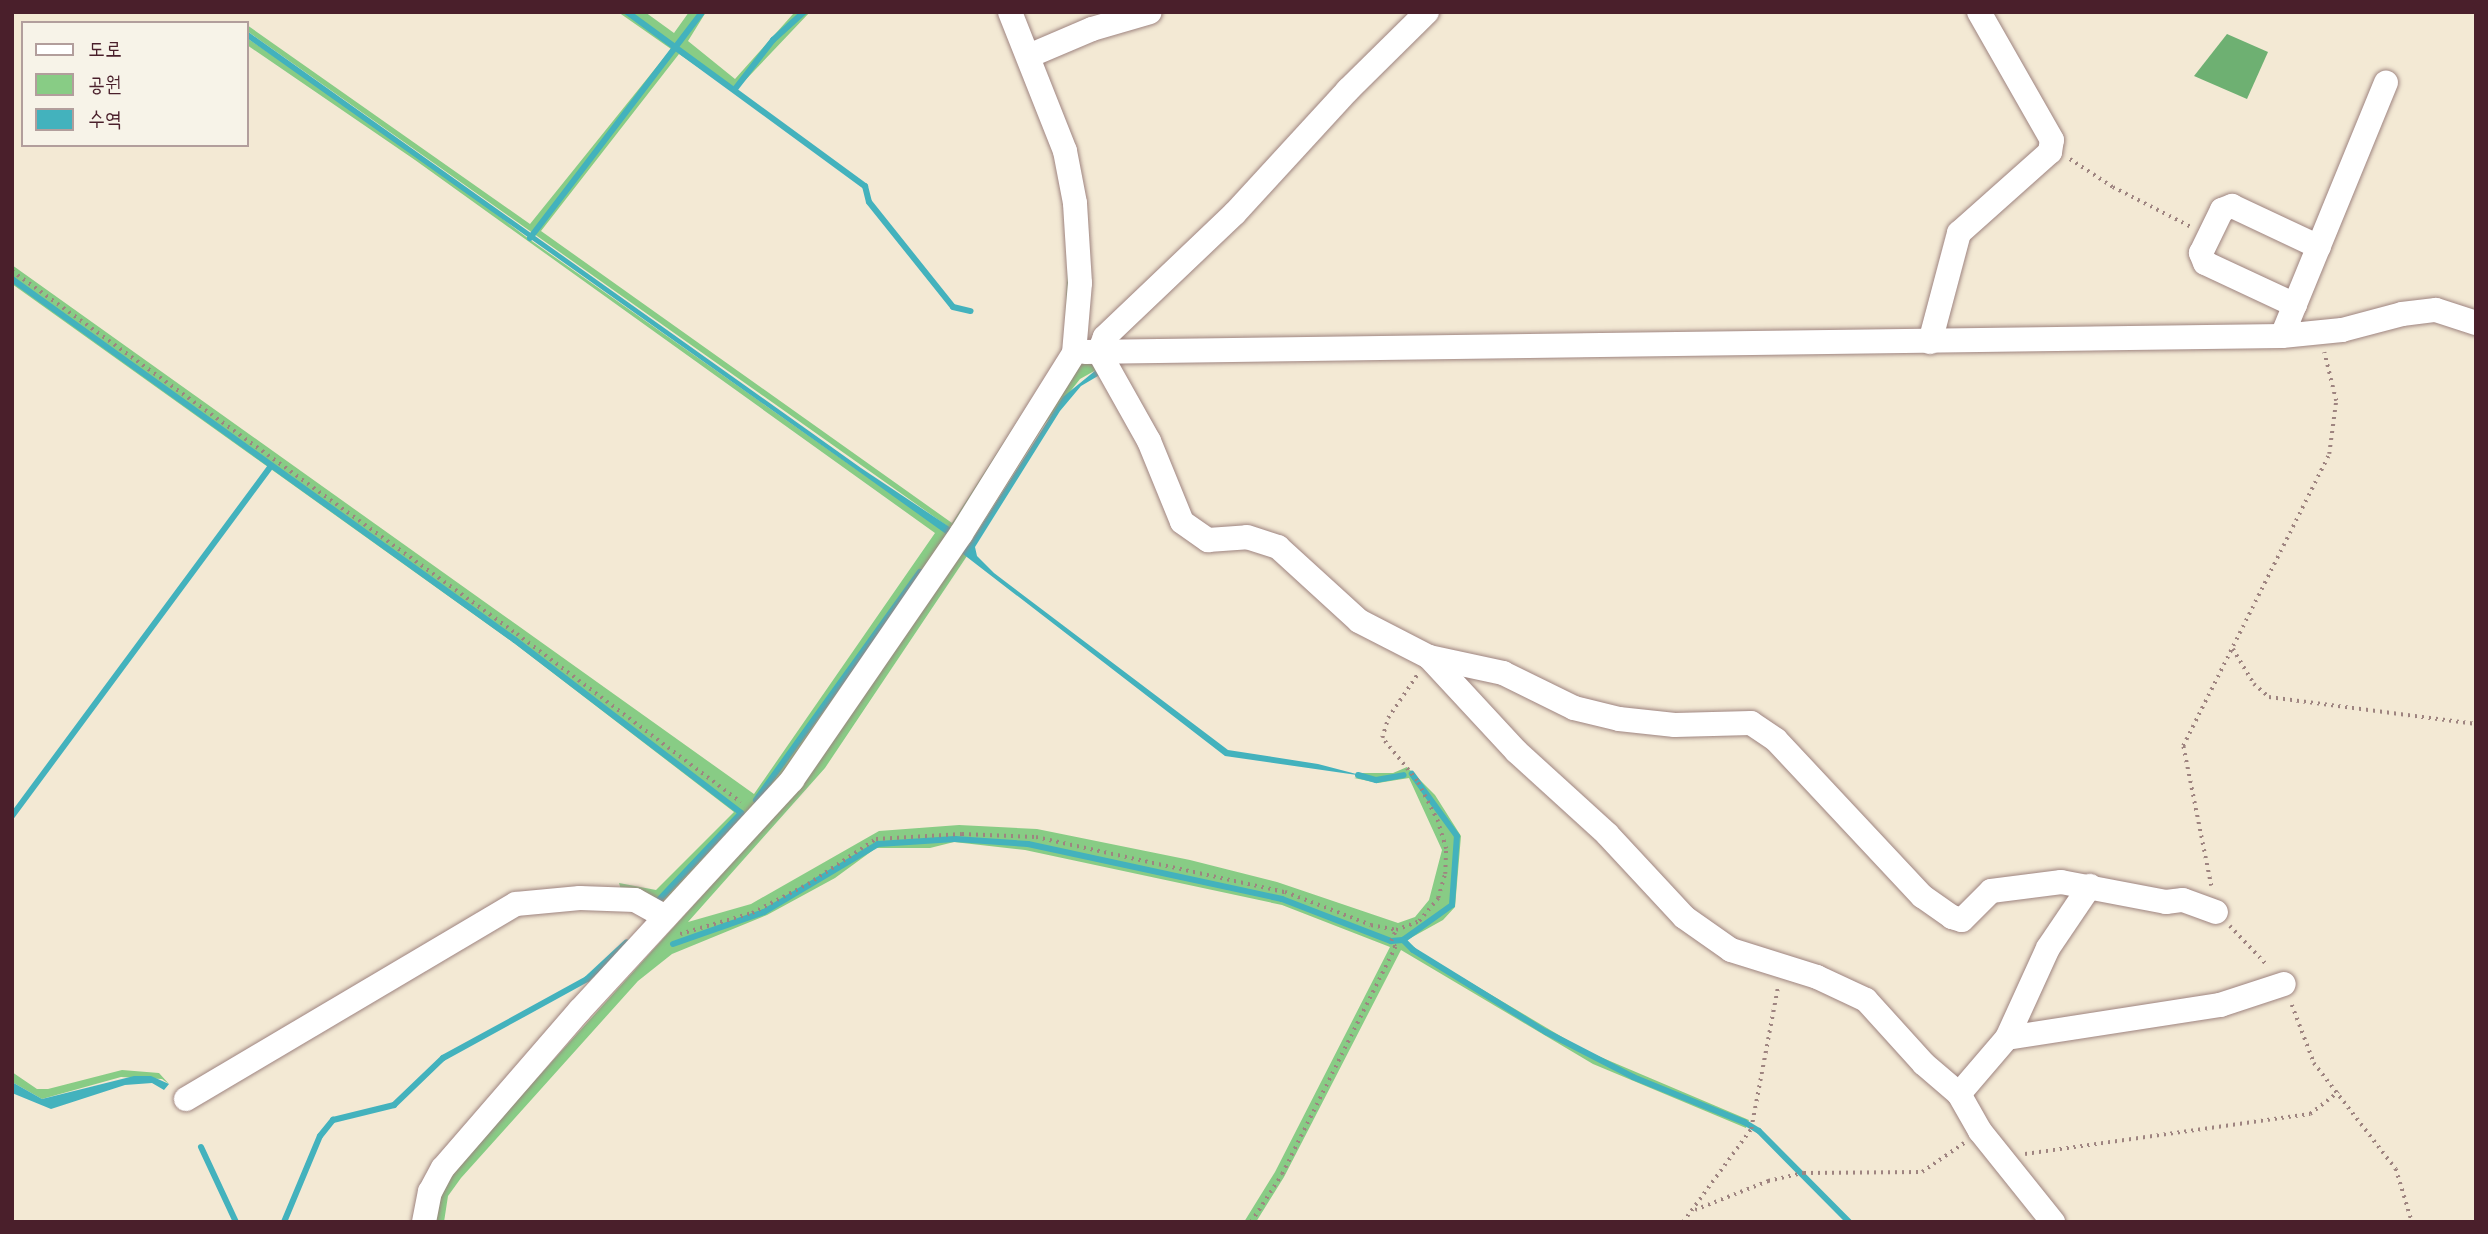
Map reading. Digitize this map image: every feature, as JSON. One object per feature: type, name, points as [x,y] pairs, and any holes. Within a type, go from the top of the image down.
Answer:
[{"type":"street","points":[[1010,12],[1031,55],[1058,126],[1075,203],[1087,352],[1149,441],[1182,522],[1194,534],[1208,540],[1247,537],[1278,547],[1359,621],[1429,657],[1503,673],[1574,708],[1619,719],[1687,725],[1751,723],[1776,740],[1922,896],[1962,920],[1991,891],[2061,882],[2166,902],[2183,900],[2216,912]]},
{"type":"street","points":[[1031,55],[1092,29],[1150,12]]},
{"type":"street","points":[[424,1222],[429,1192],[443,1168],[647,938],[792,780],[863,681],[1087,352],[1235,213],[1348,90],[1427,12]]},
{"type":"street","points":[[1930,342],[1959,233],[2050,152],[2052,139],[1979,12]]},
{"type":"street","points":[[2282,336],[2386,82]]},
{"type":"street","points":[[2295,304],[2204,263],[2201,253],[2222,210],[2232,206],[2319,247]]},
{"type":"street","points":[[1087,352],[2282,336],[2319,329],[2343,330],[2402,314],[2436,310],[2476,323]]},
{"type":"street","points":[[1429,657],[1517,752],[1581,808],[1684,917],[1731,950],[1776,968],[1817,977],[1867,1000],[1924,1064],[1959,1094],[1987,1140],[2053,1222]]},
{"type":"street","points":[[1959,1094],[2007,1038],[2048,948],[2090,886]]},
{"type":"street","points":[[186,1099],[516,904],[580,898],[635,900],[666,918]]},
{"type":"street","points":[[2007,1038],[2220,1005],[2284,984]]},
{"type":"path","points":[[2052,139],[2074,163],[2113,187],[2209,236]]},
{"type":"path","points":[[12,271],[517,634],[760,816]]},
{"type":"path","points":[[2319,329],[2336,401],[2329,454],[2183,746],[2216,912],[2284,984],[2314,1063],[2396,1169],[2412,1222]]},
{"type":"path","points":[[2233,649],[2254,684],[2269,697],[2476,724]]},
{"type":"path","points":[[647,938],[690,932],[752,913],[808,884],[876,839],[962,834],[1036,837],[1259,886],[1396,930],[1419,921],[1437,898],[1446,874],[1446,849],[1438,822],[1417,781],[1382,738],[1388,718],[1429,657]]},
{"type":"path","points":[[1251,1222],[1282,1174],[1389,959],[1396,930]]},
{"type":"path","points":[[1683,1222],[1695,1210],[1751,1129],[1779,990],[1776,968]]},
{"type":"path","points":[[1695,1210],[1768,1181],[1804,1172],[1922,1172],[1987,1140],[2022,1154],[2311,1114],[2338,1092]]},
{"type":"green space","points":[[618,12],[645,12],[674,33],[689,12],[706,12],[688,41],[735,79],[793,14],[810,12],[734,92],[679,54],[541,231],[952,523],[1064,348],[1068,255],[1063,153],[1074,325],[1057,372],[771,792],[663,906],[622,893],[619,883],[656,890],[734,812],[514,643],[12,284],[12,265],[754,794],[935,533],[415,160],[248,46],[248,39],[418,155],[529,239],[947,533],[950,528],[248,32],[248,26],[530,224],[671,49]]},
{"type":"green space","points":[[2227,34],[2268,52],[2247,99],[2194,76]]},
{"type":"green space","points":[[1089,359],[1096,370],[1080,379],[1044,425],[969,545],[962,549],[967,556],[825,768],[688,922],[751,904],[879,831],[959,825],[1037,829],[1190,860],[1277,882],[1398,923],[1415,917],[1429,900],[1442,850],[1409,778],[1378,783],[1354,778],[1363,776],[1360,773],[1393,773],[1407,767],[1435,795],[1461,836],[1455,907],[1443,920],[1407,940],[1414,949],[1584,1050],[1749,1120],[1746,1128],[1593,1064],[1401,950],[1284,1177],[1256,1222],[1244,1222],[1275,1172],[1390,947],[1282,905],[1025,850],[954,842],[930,848],[876,848],[835,878],[767,915],[672,954],[638,981],[461,1178],[448,1196],[444,1222],[435,1222],[435,1208],[453,1171],[758,834],[1075,362]]},
{"type":"green space","points":[[122,1070],[159,1073],[169,1084],[162,1079],[121,1077],[42,1099],[12,1082],[12,1072],[37,1089],[48,1089]]},
{"type":"water","points":[[248,32],[861,468],[951,528],[946,534],[248,39]]},
{"type":"water","points":[[1096,370],[1103,373],[1081,386],[1060,411],[975,547],[977,556],[994,573],[1228,750],[1318,764],[1364,776],[1225,756],[963,554],[962,549],[969,545],[1063,397]]},
{"type":"water","points":[[134,1076],[151,1076],[169,1084],[164,1090],[152,1083],[125,1085],[51,1109],[12,1093],[12,1082],[42,1099]]},
{"type":"waterway","points":[[627,12],[865,186],[869,202],[953,307],[971,311]]},
{"type":"waterway","points":[[530,238],[702,12]]},
{"type":"waterway","points":[[735,89],[773,40],[804,12]]},
{"type":"waterway","points":[[12,279],[515,640],[741,813],[655,904]]},
{"type":"waterway","points":[[12,816],[270,467]]},
{"type":"waterway","points":[[756,800],[920,572]]},
{"type":"waterway","points":[[1403,940],[1452,905],[1457,836],[1412,774]]},
{"type":"waterway","points":[[1358,775],[1376,780],[1404,775]]},
{"type":"waterway","points":[[673,944],[764,912],[878,844],[955,839],[1028,844],[1282,899],[1391,941],[1403,940],[1413,950],[1546,1032],[1633,1077],[1744,1122],[1759,1131],[1849,1222]]},
{"type":"waterway","points":[[284,1222],[320,1136],[333,1120],[394,1105],[443,1058],[587,979],[627,942]]},
{"type":"waterway","points":[[201,1147],[236,1222]]}]
